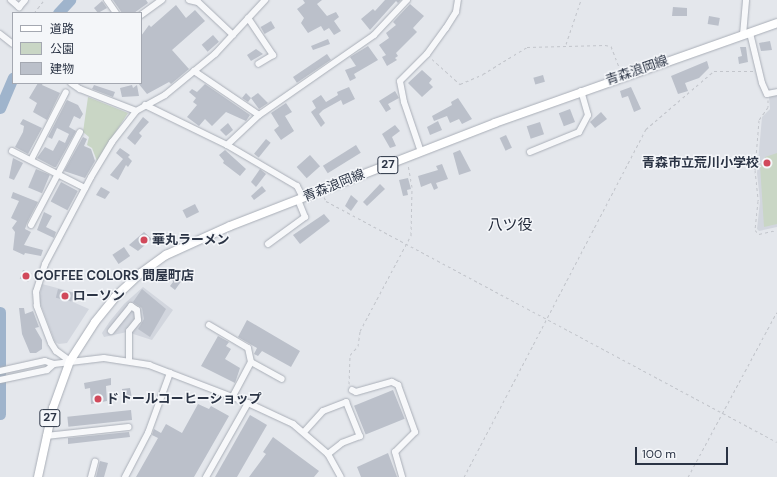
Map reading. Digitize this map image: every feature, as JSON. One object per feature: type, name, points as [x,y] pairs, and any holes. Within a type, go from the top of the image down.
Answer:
[{"type":"main road","name":"青森浪岡線","points":[[38,477],[46,436],[57,396],[70,361],[103,311],[127,285],[153,264],[202,237],[405,158],[622,76],[777,23]]},
{"type":"street","points":[[11,0],[19,7],[25,0]]},
{"type":"street","points":[[107,0],[115,12]]},
{"type":"street","points":[[142,14],[162,0]]},
{"type":"street","points":[[189,0],[198,2],[233,35]]},
{"type":"street","points":[[70,361],[56,351],[51,343],[37,306],[36,292],[45,264],[85,188],[112,142],[136,111],[165,95],[194,71],[233,35],[265,0]]},
{"type":"street","points":[[226,145],[259,115],[363,44],[407,0]]},
{"type":"street","points":[[421,152],[404,102],[400,81],[427,54],[454,17],[458,0]]},
{"type":"street","points":[[746,0],[746,34],[758,72],[767,94],[777,92]]},
{"type":"street","points":[[248,18],[273,55],[258,64]]},
{"type":"street","points":[[2,36],[12,43]]},
{"type":"street","points":[[194,71],[259,115]]},
{"type":"street","points":[[72,84],[80,89],[136,111]]},
{"type":"street","points":[[530,152],[579,132],[588,115],[581,91]]},
{"type":"street","points":[[31,160],[66,92]]},
{"type":"street","points":[[145,105],[226,145],[297,186],[305,217],[268,244]]},
{"type":"street","points":[[31,226],[80,132]]},
{"type":"street","points":[[12,151],[85,188]]},
{"type":"street","points":[[111,331],[131,306],[137,310],[138,320],[129,331],[129,361]]},
{"type":"street","points":[[209,325],[248,348],[251,362],[232,397]]},
{"type":"street","points":[[0,371],[45,361],[54,364],[104,358],[129,361],[170,372],[278,415],[304,432],[328,454],[341,477]]},
{"type":"street","points":[[251,362],[282,379]]},
{"type":"street","points":[[0,380],[47,370],[54,364]]},
{"type":"street","points":[[125,477],[148,433],[170,372]]},
{"type":"street","points":[[352,390],[356,392],[392,382],[398,386],[415,432],[395,452],[402,477]]},
{"type":"street","points":[[304,432],[323,411],[346,402],[360,436],[342,443],[328,454]]},
{"type":"street","points":[[206,477],[248,403]]},
{"type":"street","points":[[46,436],[129,426]]},
{"type":"street","points":[[91,477],[95,462]]},
{"type":"path","points":[[35,12],[44,0]]},
{"type":"path","points":[[566,45],[581,0]]},
{"type":"path","points":[[427,54],[460,84],[483,74],[527,47],[566,45],[611,46],[622,76]]},
{"type":"path","points":[[464,477],[646,130],[714,71],[758,72]]},
{"type":"path","points":[[767,94],[768,107],[759,120],[756,153],[758,201],[755,230],[759,234],[777,230]]},
{"type":"path","points":[[352,390],[348,376],[350,355],[358,346],[360,331],[407,244],[412,226],[412,187],[405,158]]},
{"type":"path","points":[[320,191],[326,201],[777,442]]},
{"type":"path","points":[[688,477],[777,312]]},
{"type":"shaded area","name":"青森市立荒川小学校","points":[[777,95],[777,227],[759,231],[757,229],[760,201],[757,173],[762,117],[770,109],[769,97]]},
{"type":"shaded area","points":[[42,284],[76,293],[73,302],[89,309],[67,343],[59,344],[55,342],[39,300]]},
{"type":"shaded area","points":[[143,287],[173,310],[152,340],[127,332],[104,337],[102,333],[110,321],[124,304]]},
{"type":"green space","points":[[88,97],[128,113],[97,161],[92,148],[87,145],[89,137],[83,132]]},
{"type":"green space","points":[[777,153],[777,224],[764,227],[760,165],[766,164],[765,157]]},
{"type":"building","points":[[113,0],[146,0],[148,3],[135,12],[121,12]]},
{"type":"building","points":[[303,0],[322,0],[317,4],[327,16],[336,12],[339,17],[334,21],[341,31],[334,35],[329,28],[324,31],[321,26],[308,33],[301,23],[304,18],[297,9],[305,3]]},
{"type":"building","points":[[385,0],[401,0],[398,3],[396,1],[370,30],[361,19],[373,9],[375,11]]},
{"type":"building","points":[[102,1],[107,8],[97,12],[94,8]]},
{"type":"building","points":[[410,4],[424,16],[413,28],[417,32],[396,53],[398,56],[395,58],[397,60],[387,66],[382,57],[386,55],[379,45],[389,38],[386,33],[396,25],[393,22]]},
{"type":"building","points":[[176,5],[186,18],[195,10],[205,21],[172,50],[189,69],[171,84],[169,82],[147,94],[139,84],[142,84],[142,35],[149,25],[151,27]]},
{"type":"building","points":[[673,7],[687,8],[687,16],[672,16]]},
{"type":"building","points":[[709,16],[720,18],[718,26],[708,24]]},
{"type":"building","points":[[271,21],[275,28],[265,34],[261,27]]},
{"type":"building","points":[[213,35],[219,42],[208,52],[202,45]]},
{"type":"building","points":[[328,39],[330,44],[313,50],[311,46]]},
{"type":"building","points":[[770,41],[772,50],[761,51],[759,43]]},
{"type":"building","points":[[368,46],[378,60],[354,74],[356,78],[350,81],[345,70],[356,66],[350,57]]},
{"type":"building","points":[[740,47],[746,47],[748,62],[739,64],[738,57],[742,56]]},
{"type":"building","points":[[256,49],[263,54],[251,61],[247,55]]},
{"type":"building","points":[[327,54],[331,60],[297,83],[293,77]]},
{"type":"building","points":[[707,61],[709,68],[699,78],[685,83],[688,91],[678,94],[671,76]]},
{"type":"building","points":[[422,70],[432,79],[429,83],[433,87],[422,97],[408,83]]},
{"type":"building","points":[[543,75],[545,82],[535,84],[533,78]]},
{"type":"building","points":[[37,84],[42,84],[60,93],[47,120],[33,112],[37,103],[29,98]]},
{"type":"building","points":[[205,84],[250,115],[246,121],[226,112],[212,126],[205,119],[199,126],[187,117],[197,105],[193,102],[196,98],[189,92],[192,89],[197,92]]},
{"type":"building","points":[[94,85],[115,92],[113,97],[92,89]]},
{"type":"building","points":[[132,85],[133,88],[137,85],[139,96],[122,97],[120,88]]},
{"type":"building","points":[[349,87],[355,99],[343,105],[341,100],[323,110],[319,114],[325,123],[321,127],[311,112],[316,108],[312,101],[321,95],[326,102],[338,95],[337,92]]},
{"type":"building","points":[[631,87],[641,109],[634,112],[628,96],[622,98],[620,91]]},
{"type":"building","points":[[395,91],[399,98],[388,104],[391,109],[386,112],[379,101]]},
{"type":"building","points":[[246,93],[251,98],[248,102],[242,98]]},
{"type":"building","points":[[258,93],[268,103],[259,109],[251,98]]},
{"type":"building","points":[[458,98],[472,119],[462,124],[459,119],[450,123],[447,116],[434,121],[432,116],[452,105],[451,102]]},
{"type":"building","points":[[67,100],[78,105],[83,114],[80,119],[74,116],[69,127],[76,131],[56,167],[54,167],[37,158],[45,147],[53,151],[59,140],[65,143],[69,134],[57,128],[52,139],[48,137]]},
{"type":"building","points":[[286,103],[292,112],[285,116],[294,131],[281,140],[274,130],[279,126],[271,113]]},
{"type":"building","points":[[570,109],[575,122],[564,126],[559,113]]},
{"type":"building","points":[[601,112],[607,119],[595,128],[590,122]]},
{"type":"building","points":[[143,117],[149,122],[139,133],[142,136],[135,145],[127,138]]},
{"type":"building","points":[[23,119],[42,128],[28,154],[15,147],[23,132],[24,126],[20,124]]},
{"type":"building","points":[[438,121],[442,130],[430,135],[427,127]]},
{"type":"building","points":[[540,122],[544,134],[531,139],[527,126]]},
{"type":"building","points":[[228,123],[233,130],[226,136],[220,130]]},
{"type":"building","points":[[395,125],[400,131],[392,137],[396,146],[390,148],[382,134]]},
{"type":"building","points":[[506,135],[512,148],[506,151],[500,138]]},
{"type":"building","points":[[83,137],[87,139],[84,146],[91,149],[95,161],[85,178],[64,171]]},
{"type":"building","points":[[266,139],[271,143],[259,158],[254,154]]},
{"type":"building","points":[[356,145],[361,153],[328,173],[323,166]]},
{"type":"building","points":[[120,148],[130,155],[128,157],[132,161],[128,167],[126,165],[118,180],[110,175],[123,159],[116,153]]},
{"type":"building","points":[[225,150],[246,169],[240,176],[223,163],[224,161],[219,155]]},
{"type":"building","points":[[460,150],[471,171],[459,175],[453,153]]},
{"type":"building","points":[[310,155],[320,166],[307,178],[297,167]]},
{"type":"building","points":[[13,158],[23,163],[14,180],[9,178]]},
{"type":"building","points":[[442,164],[448,179],[436,183],[438,188],[434,190],[431,183],[421,187],[418,176],[438,170],[436,166]]},
{"type":"building","points":[[36,169],[50,175],[42,193],[28,187]]},
{"type":"building","points":[[260,169],[266,174],[256,187],[251,182]]},
{"type":"building","points":[[408,178],[411,189],[407,190],[408,195],[403,196],[399,180]]},
{"type":"building","points":[[61,182],[78,191],[67,210],[51,201]]},
{"type":"building","points":[[380,184],[385,189],[367,206],[363,202]]},
{"type":"building","points":[[262,186],[266,191],[254,200],[251,196]]},
{"type":"building","points":[[101,187],[110,192],[105,199],[96,195]]},
{"type":"building","points":[[13,192],[38,202],[25,229],[31,232],[24,245],[43,250],[41,256],[25,253],[24,255],[13,250],[15,232],[12,228],[17,221],[11,218],[19,201],[11,198]]},
{"type":"building","points":[[351,195],[358,201],[351,211],[345,206]]},
{"type":"building","points":[[195,204],[199,212],[187,218],[183,210]]},
{"type":"building","points":[[44,212],[52,216],[46,227],[56,232],[54,238],[37,230]]},
{"type":"building","points":[[324,214],[330,221],[300,244],[293,235]]},
{"type":"building","points":[[144,232],[152,239],[138,251],[129,245]]},
{"type":"building","points":[[124,247],[130,256],[119,264],[112,255]]},
{"type":"building","points":[[174,268],[185,276],[175,290],[170,286],[173,282],[170,273]]},
{"type":"building","points":[[23,270],[31,273],[28,282],[20,278]]},
{"type":"building","name":"ローソン","points":[[58,289],[74,293],[71,302],[56,298]]},
{"type":"building","points":[[142,289],[166,309],[150,337],[138,329],[144,319],[142,308],[133,302]]},
{"type":"building","points":[[19,308],[24,308],[25,314],[33,311],[39,327],[35,328],[42,340],[42,349],[36,353],[30,353],[22,334]]},
{"type":"building","points":[[247,320],[300,351],[291,367],[262,351],[258,356],[254,354],[257,348],[238,337]]},
{"type":"building","points":[[218,336],[229,342],[226,346],[231,349],[225,359],[240,368],[235,383],[201,366]]},
{"type":"building","points":[[111,378],[111,385],[106,386],[107,401],[91,404],[90,388],[85,389],[84,383]]},
{"type":"building","points":[[130,388],[132,398],[123,400],[122,389]]},
{"type":"building","points":[[393,390],[405,419],[366,434],[354,406]]},
{"type":"building","points":[[198,404],[209,409],[211,406],[229,416],[194,477],[136,477],[158,438],[152,435],[154,429],[161,433],[166,424],[182,433]]},
{"type":"building","points":[[131,410],[132,420],[68,427],[67,417]]},
{"type":"building","points":[[250,415],[267,425],[237,477],[215,477]]},
{"type":"building","points":[[129,432],[130,437],[68,444],[68,438]]},
{"type":"building","points":[[273,437],[319,471],[314,477],[249,477],[266,454],[263,452]]},
{"type":"building","points":[[388,453],[397,477],[361,477],[357,467]]},
{"type":"building","points":[[100,461],[108,463],[104,477],[96,477]]},
{"type":"waterway","points":[[59,12],[70,0]]},
{"type":"waterway","points":[[0,108],[12,80]]},
{"type":"waterway","points":[[0,312],[0,414]]},
{"type":"place","name":"青森市立荒川小学校","points":[[767,163]]},
{"type":"place","name":"華丸ラーメン","points":[[144,240]]},
{"type":"place","name":"COFFEE COLORS 問屋町店","points":[[26,276]]},
{"type":"place","name":"ローソン","points":[[65,296]]},
{"type":"place","name":"ドトールコーヒーショップ","points":[[98,399]]},
{"type":"district","name":"八ツ役","points":[[510,226]]}]
